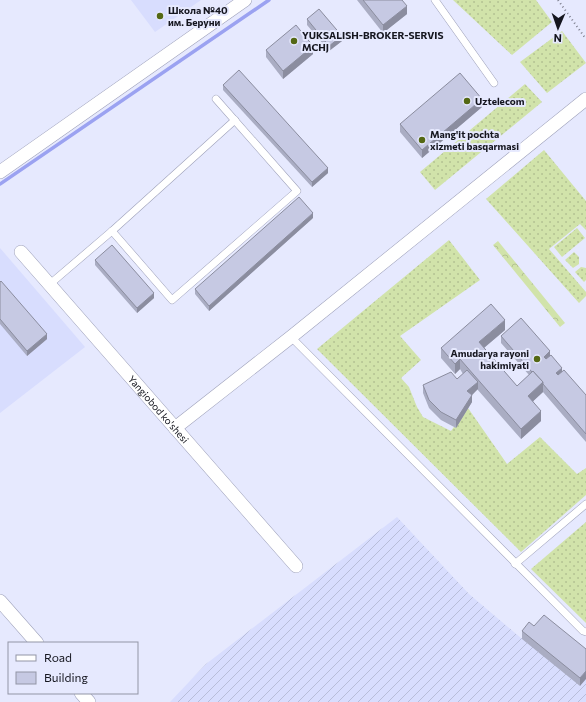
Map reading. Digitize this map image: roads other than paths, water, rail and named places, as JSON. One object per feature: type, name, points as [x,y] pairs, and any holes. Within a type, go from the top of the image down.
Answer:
[{"type":"street","points":[[0,172],[245,0]]},
{"type":"street","points":[[175,428],[291,337],[586,99]]},
{"type":"street","name":"Yangiobod ko'shesi","points":[[21,252],[296,566]]},
{"type":"street","points":[[0,601],[36,642]]},
{"type":"street","points":[[82,694],[89,702]]},
{"type":"lane","points":[[435,0],[494,83]]},
{"type":"lane","points":[[112,231],[172,300],[297,191],[216,99]]},
{"type":"lane","points":[[50,284],[112,231],[235,120]]},
{"type":"lane","points":[[291,337],[516,564],[583,631],[586,632]]},
{"type":"lane","points":[[516,564],[586,504]]},
{"type":"waterway","points":[[0,184],[269,0]]},
{"type":"place","name":"Школа №40 им. Беруни","points":[[160,16]]},
{"type":"place","name":"YUKSALISH-BROKER-SERVIS MCHJ","points":[[294,41]]},
{"type":"place","name":"Uztelecom","points":[[467,101]]},
{"type":"place","name":"Mang'it pochta xizmeti basqarmasi","points":[[422,140]]},
{"type":"place","name":"Amudarya rayoni hakimiyati","points":[[537,359]]}]
